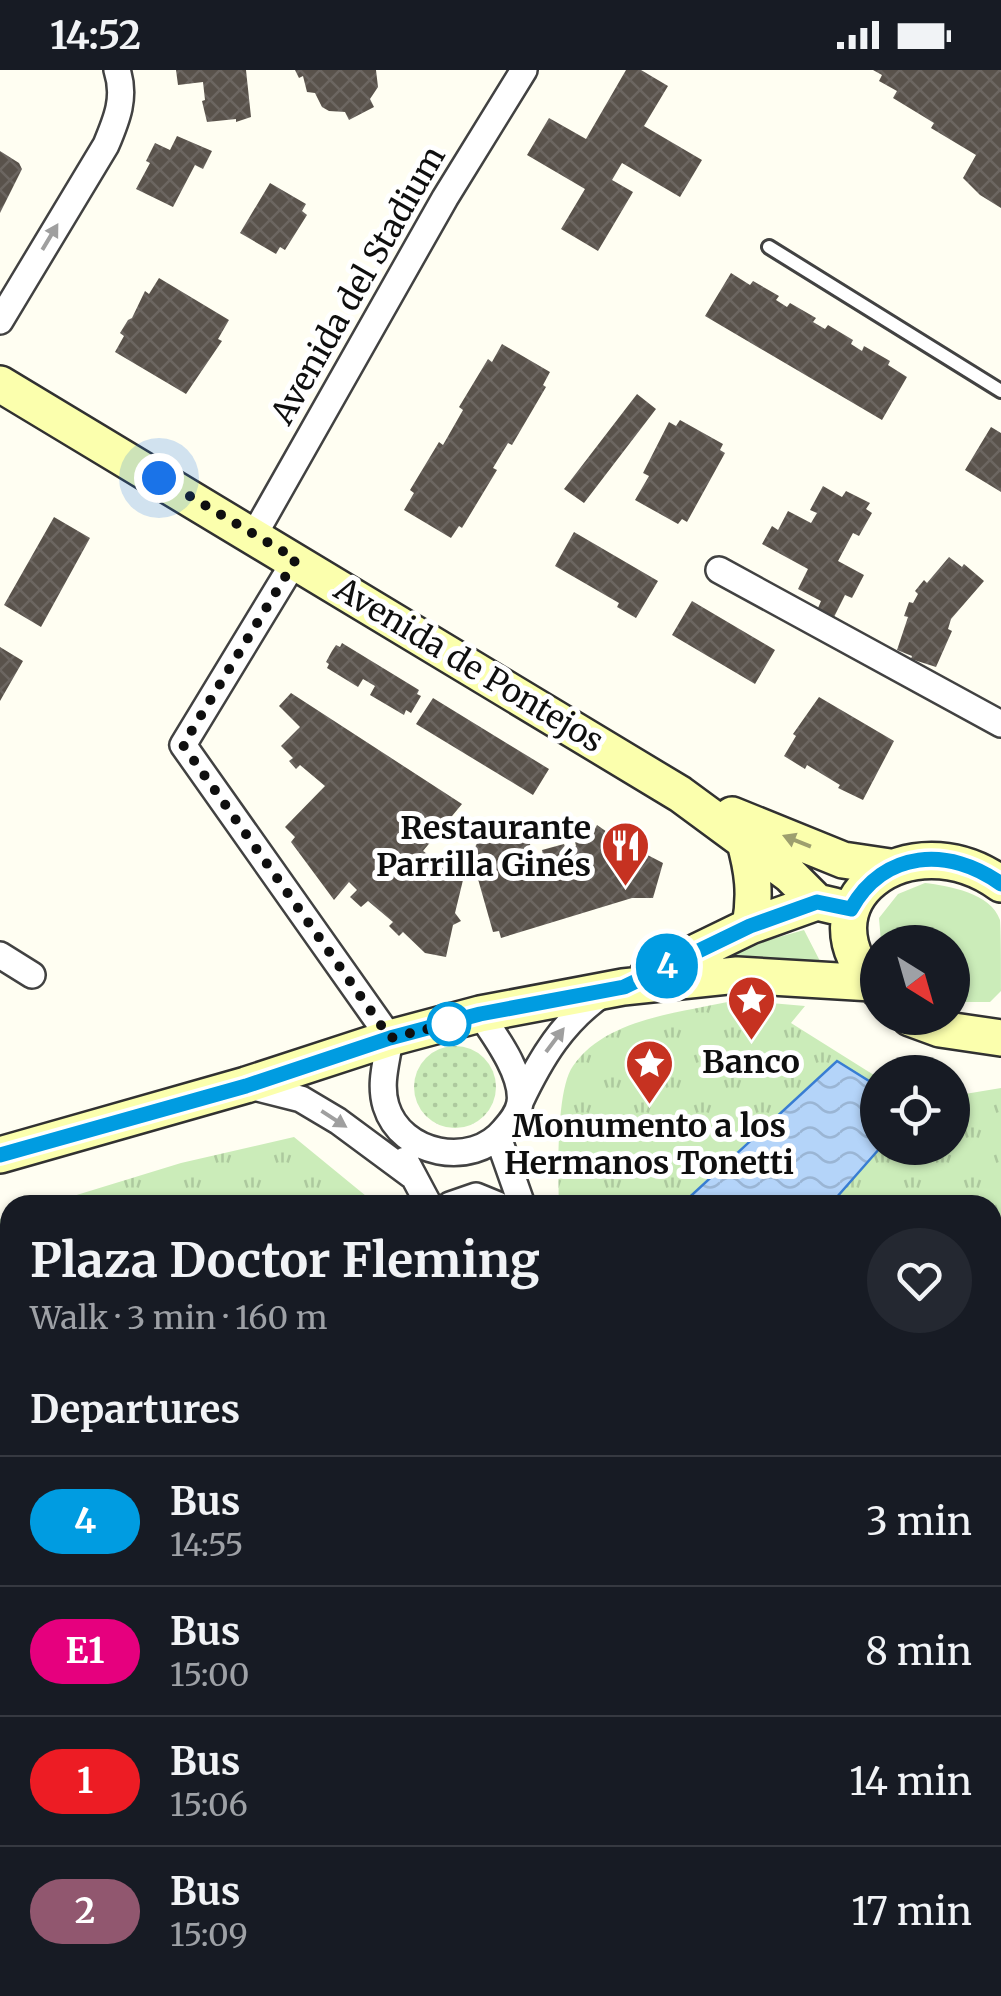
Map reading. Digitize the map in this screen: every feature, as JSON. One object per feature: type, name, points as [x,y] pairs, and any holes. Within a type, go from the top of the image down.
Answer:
[{"type":"main road","name":"Avenida de Pontejos","points":[[0,384],[680,794],[834,906]]},
{"type":"main road","name":"Avenida de Pontejos","points":[[680,794],[842,860],[890,867],[946,859],[995,871]]},
{"type":"main road","points":[[744,840],[755,877],[750,926]]},
{"type":"main road","points":[[615,989],[750,926],[834,906],[890,867]]},
{"type":"main road","points":[[834,906],[860,963]]},
{"type":"main road","points":[[0,1155],[246,1086],[390,1038],[480,1014],[615,989],[737,975],[860,985]]},
{"type":"street","points":[[0,321],[106,144],[120,114],[118,70]]},
{"type":"street","name":"Avenida del Stadium","points":[[254,535],[445,198],[524,70]]},
{"type":"street","points":[[296,559],[183,745],[390,1038],[382,1084],[387,1108],[423,1195]]},
{"type":"street","points":[[719,570],[1001,724]]},
{"type":"street","points":[[0,955],[32,975]]},
{"type":"street","points":[[387,1108],[399,1129],[430,1150],[455,1154],[478,1148],[498,1137],[514,1118],[552,1041],[589,1002],[615,989]]},
{"type":"street","points":[[480,1014],[513,1068],[520,1102]]},
{"type":"street","points":[[246,1086],[300,1098],[412,1175]]},
{"type":"street","points":[[498,1137],[518,1195]]},
{"type":"lane","points":[[769,247],[1001,391]]},
{"type":"green space","points":[[925,883],[946,886],[979,897],[995,911],[1000,920],[1001,991],[990,1002],[970,1002],[970,925],[880,925],[879,918],[898,894]]},
{"type":"green space","points":[[804,930],[821,963],[754,956],[729,958],[725,952]]},
{"type":"green space","points":[[736,1000],[805,1006],[791,1023],[860,1066],[860,1165],[970,1165],[970,1093],[1001,1088],[1001,1195],[559,1195],[561,1112],[567,1077],[588,1050],[605,1037],[647,1020]]},
{"type":"green space","points":[[455,1046],[471,1049],[484,1058],[493,1071],[493,1103],[484,1116],[471,1125],[455,1128],[439,1125],[426,1116],[417,1103],[414,1087],[417,1071],[426,1058],[439,1049]]},
{"type":"green space","points":[[294,1137],[365,1195],[77,1195],[181,1163]]},
{"type":"water","points":[[837,1061],[860,1075],[860,1165],[865,1165],[839,1195],[692,1195]]},
{"type":"building","points":[[176,70],[246,70],[251,117],[236,122],[207,122],[203,82],[178,85]]},
{"type":"building","points":[[295,70],[376,70],[378,87],[370,99],[374,107],[349,120],[345,112],[329,111],[322,107],[315,93],[307,92],[303,76],[299,78]]},
{"type":"building","points":[[626,70],[641,70],[668,86],[644,126],[702,160],[680,197],[622,163],[612,180],[633,192],[598,251],[561,229],[585,189],[527,155],[549,118],[586,139]]},
{"type":"building","points":[[873,70],[1001,70],[1001,208],[963,178],[976,155],[931,128],[934,123],[893,98],[897,91],[879,81],[882,75]]},
{"type":"building","points":[[177,136],[212,151],[203,169],[195,165],[173,207],[136,189],[150,163],[146,161],[155,143],[170,150]]},
{"type":"building","points":[[0,151],[22,169],[0,213]]},
{"type":"building","points":[[270,183],[306,204],[302,211],[307,215],[285,250],[280,247],[276,254],[240,233]]},
{"type":"building","points":[[731,273],[779,296],[776,300],[787,307],[790,303],[816,318],[813,322],[825,329],[828,325],[853,340],[851,344],[862,351],[864,346],[890,361],[888,365],[907,377],[882,420],[705,316]]},
{"type":"building","points":[[159,278],[229,320],[218,339],[222,341],[186,394],[115,352],[124,336],[120,333],[145,291],[149,294]]},
{"type":"building","points":[[502,344],[550,372],[543,385],[546,387],[512,445],[508,443],[493,468],[497,470],[462,528],[459,526],[451,538],[404,510],[414,493],[410,490],[463,410],[459,407],[488,359],[492,362]]},
{"type":"building","points":[[637,394],[656,409],[584,503],[564,489]]},
{"type":"building","points":[[680,420],[723,444],[720,450],[725,453],[687,522],[682,519],[678,524],[635,500],[649,476],[643,473],[669,422],[676,426]]},
{"type":"building","points":[[991,427],[1001,433],[1001,492],[965,470]]},
{"type":"building","points":[[823,486],[842,497],[846,491],[870,503],[866,509],[872,513],[859,536],[853,533],[838,561],[864,575],[852,598],[845,595],[834,617],[818,608],[821,601],[798,589],[808,569],[762,544],[772,526],[778,530],[788,511],[811,523],[817,513],[810,510]]},
{"type":"building","points":[[54,517],[90,538],[41,627],[4,605]]},
{"type":"building","points":[[574,532],[658,581],[636,618],[617,607],[619,603],[555,566]]},
{"type":"building","points":[[949,557],[984,581],[951,619],[948,629],[952,631],[936,667],[897,650],[909,602],[913,603],[918,594],[915,591]]},
{"type":"building","points":[[692,601],[775,650],[755,684],[672,635]]},
{"type":"building","points":[[342,643],[419,690],[417,694],[421,696],[411,713],[406,710],[404,715],[370,695],[375,686],[363,679],[358,687],[327,668],[332,651]]},
{"type":"building","points":[[0,647],[23,661],[0,701]]},
{"type":"building","points":[[291,693],[462,804],[423,851],[463,880],[455,913],[461,921],[453,925],[446,957],[425,953],[403,932],[399,936],[389,926],[393,922],[368,901],[361,907],[350,897],[357,890],[349,882],[334,900],[291,842],[295,837],[285,827],[325,786],[300,765],[296,769],[289,761],[293,758],[281,746],[300,727],[279,706]]},
{"type":"building","points":[[819,697],[894,741],[863,800],[838,788],[840,785],[807,765],[805,769],[784,756],[796,736],[793,734]]},
{"type":"building","points":[[433,698],[549,769],[533,795],[416,724]]},
{"type":"building","points":[[505,818],[532,833],[528,840],[536,857],[543,855],[542,850],[564,844],[566,849],[576,846],[573,833],[581,820],[595,829],[597,825],[633,850],[663,863],[653,898],[632,898],[501,938],[499,931],[493,932],[474,865],[480,863],[475,847],[491,819],[501,825]]},
{"type":"bus line","name":"4","points":[[0,1155],[246,1086],[390,1038],[480,1014],[624,987],[750,926],[817,902],[851,909],[871,880],[890,867],[946,859],[984,871],[1001,884]]},
{"type":"place","name":"Restaurante Parrilla Ginés","points":[[626,888]]},
{"type":"place","name":"Banco","points":[[751,1042]]},
{"type":"place","name":"Monumento a los Hermanos Tonetti","points":[[649,1106]]},
{"type":"route","points":[[159,478],[296,559],[183,745],[390,1038],[449,1024]]}]
